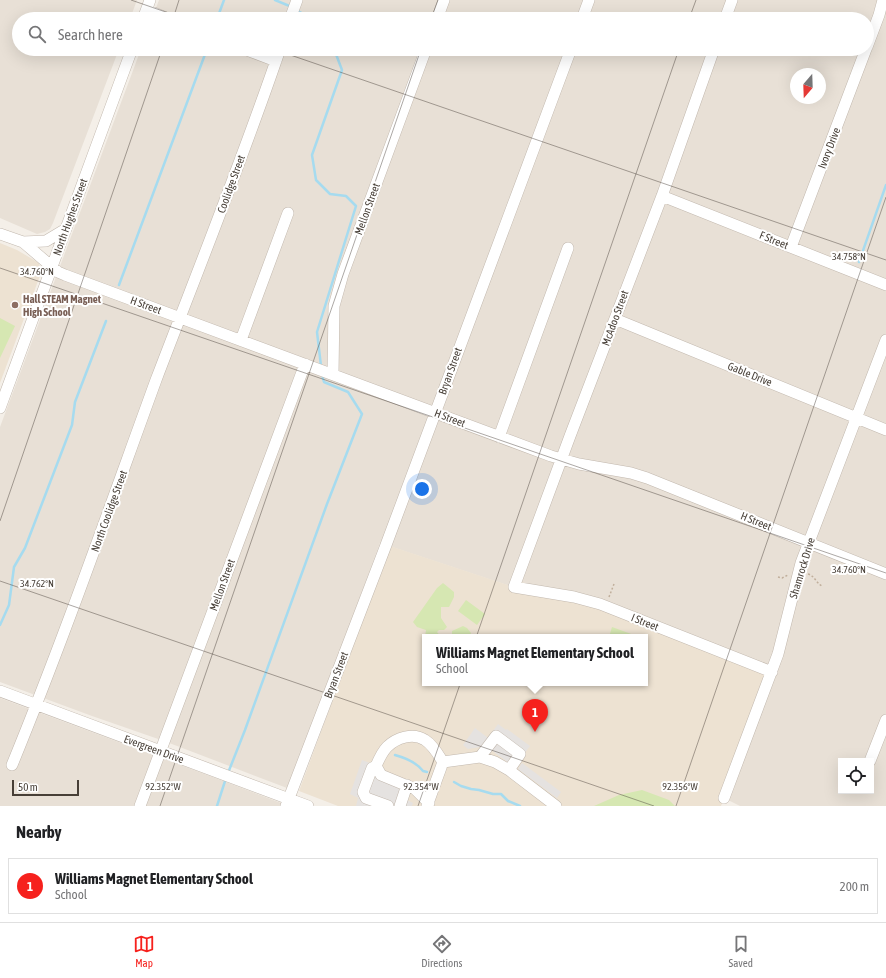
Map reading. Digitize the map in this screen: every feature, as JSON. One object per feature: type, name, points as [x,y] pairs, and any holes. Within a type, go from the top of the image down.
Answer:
[{"type":"street","points":[[293,12],[297,0]]},
{"type":"street","points":[[440,12],[444,0]]},
{"type":"street","points":[[585,12],[589,0]]},
{"type":"street","points":[[728,12],[732,0]]},
{"type":"street","name":"Ivory Drive","points":[[874,29],[883,0]]},
{"type":"street","name":"North Hughes Street","points":[[0,408],[129,56]]},
{"type":"street","points":[[263,56],[276,61]]},
{"type":"street","name":"Coolidge Street","points":[[180,317],[230,190],[278,56]]},
{"type":"street","name":"Mellon Street","points":[[330,373],[336,297],[343,274],[423,56]]},
{"type":"street","name":"Bryan Street","points":[[287,802],[569,56]]},
{"type":"street","name":"McAdoo Street","points":[[514,587],[561,458],[662,196],[712,56]]},
{"type":"street","name":"Ivory Drive","points":[[791,247],[864,56]]},
{"type":"street","name":"F Street","points":[[662,196],[886,284]]},
{"type":"street","points":[[241,340],[288,213]]},
{"type":"street","name":"H Street","points":[[23,242],[46,241],[66,229]]},
{"type":"street","name":"H Street","points":[[0,234],[23,242],[58,272],[65,275],[499,437],[579,464],[631,473],[647,478],[886,574]]},
{"type":"street","points":[[499,437],[568,248]]},
{"type":"street","name":"North Coolidge Street","points":[[12,765],[68,623],[180,317]]},
{"type":"street","name":"Gable Drive","points":[[615,319],[886,430]]},
{"type":"street","name":"Shamrock Drive","points":[[724,798],[772,672],[784,636],[799,571],[886,340]]},
{"type":"street","name":"Mellon Street","points":[[140,806],[308,365]]},
{"type":"street","name":"I Street","points":[[514,587],[574,597],[605,606],[772,672]]},
{"type":"street","name":"Evergreen Drive","points":[[0,691],[160,752],[234,778],[287,802],[308,806]]},
{"type":"street","points":[[871,758],[886,720]]},
{"type":"street","points":[[376,766],[381,775],[415,789],[428,804],[443,762],[436,750],[425,739],[413,736],[403,737],[387,746],[376,766],[372,768],[363,792],[366,798],[388,806]]},
{"type":"street","points":[[480,757],[496,736],[520,754],[509,770]]},
{"type":"street","points":[[443,762],[480,757],[495,762],[509,770],[556,806]]},
{"type":"street","points":[[400,806],[407,785]]},
{"type":"path","points":[[799,571],[813,576],[819,585],[822,586]]},
{"type":"path","points":[[605,606],[614,584]]},
{"type":"shaded area","points":[[0,0],[137,0],[133,12],[12,12],[12,56],[116,56],[50,229],[37,234],[0,218]]},
{"type":"shaded area","points":[[159,0],[886,0],[886,806],[740,806],[724,798],[771,672],[380,543],[315,718],[287,788],[164,741],[0,682],[0,427],[138,56],[874,56],[874,12],[155,12]]},
{"type":"shaded area","name":"Hall STEAM Magnet High School","points":[[0,243],[17,250],[39,263],[41,273],[0,383]]},
{"type":"shaded area","points":[[390,546],[514,587],[586,600],[772,672],[721,806],[338,806],[299,791]]},
{"type":"shaded area","points":[[0,698],[218,779],[289,806],[0,806]]},
{"type":"shaded area","points":[[498,724],[530,746],[514,767],[486,746],[468,749],[463,745],[475,728],[488,738]]},
{"type":"shaded area","points":[[362,760],[370,763],[366,773],[411,789],[407,800],[413,803],[412,806],[356,806],[358,798],[350,794]]},
{"type":"shaded area","points":[[522,763],[561,792],[557,798],[518,769]]},
{"type":"green space","points":[[0,318],[15,326],[0,358]]},
{"type":"green space","points":[[443,583],[454,592],[454,597],[449,607],[441,607],[441,618],[447,627],[444,630],[439,630],[437,632],[439,634],[425,634],[426,630],[417,627],[413,622],[437,588]]},
{"type":"green space","points":[[466,600],[485,614],[477,625],[458,611]]},
{"type":"green space","points":[[463,626],[471,633],[452,634],[452,631]]},
{"type":"green space","points":[[612,627],[631,634],[610,634]]},
{"type":"green space","points":[[642,790],[669,800],[675,806],[594,806],[619,795]]},
{"type":"waterway","points":[[220,12],[224,0]]},
{"type":"waterway","points":[[275,0],[292,7]]},
{"type":"waterway","points":[[296,10],[300,12]]},
{"type":"waterway","points":[[119,285],[204,56]]},
{"type":"waterway","points":[[321,366],[317,332],[356,206],[346,196],[330,194],[316,180],[312,155],[342,70],[337,56]]},
{"type":"waterway","points":[[859,262],[886,185]]},
{"type":"waterway","points":[[0,625],[9,605],[14,567],[25,548],[72,425],[75,402],[106,321]]},
{"type":"waterway","points":[[228,773],[327,504],[362,414],[348,392],[324,382],[322,375]]},
{"type":"waterway","points":[[395,755],[410,761],[423,771],[427,772]]},
{"type":"waterway","points":[[217,806],[226,778]]},
{"type":"waterway","points":[[454,782],[471,789],[493,794],[501,794],[508,801],[520,806]]},
{"type":"place","name":"Hall STEAM Magnet High School","points":[[15,305]]},
{"type":"place","name":"Williams Magnet Elementary School","points":[[535,732]]}]
